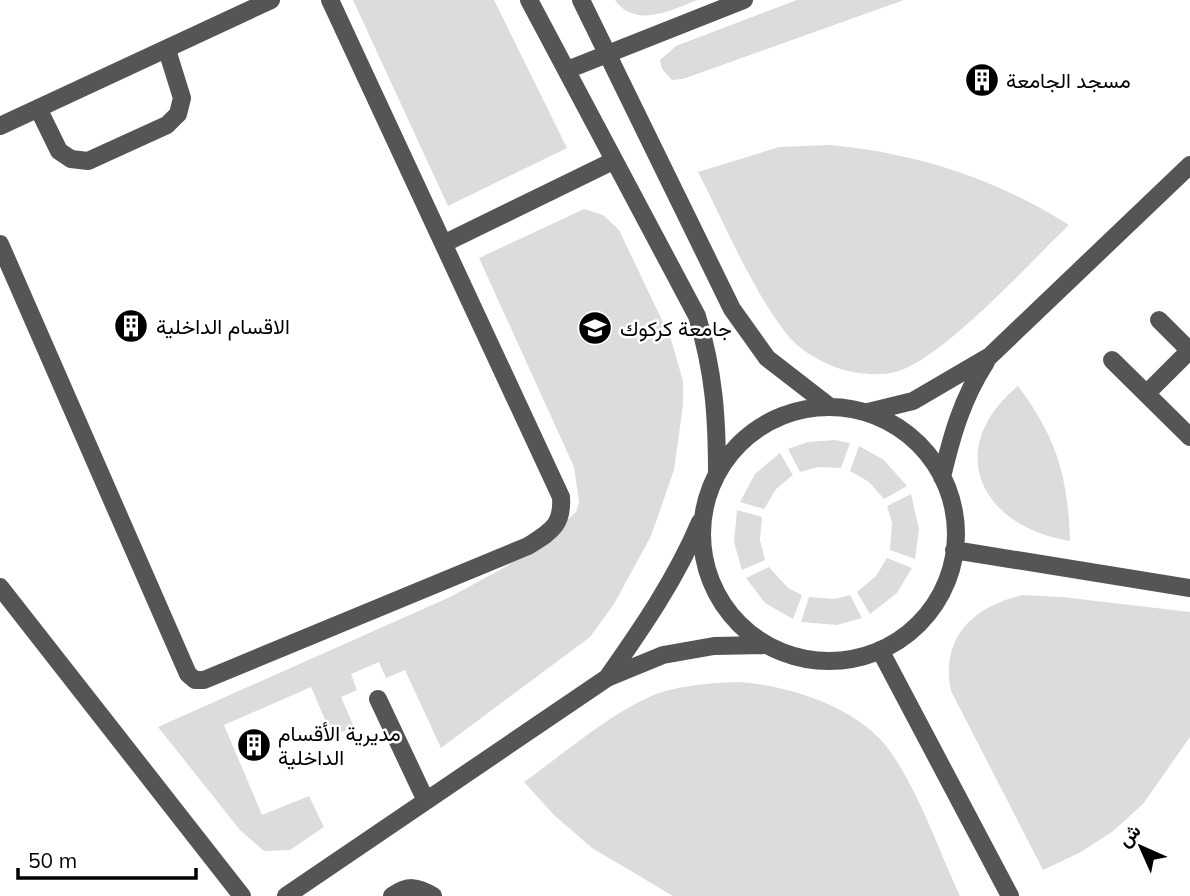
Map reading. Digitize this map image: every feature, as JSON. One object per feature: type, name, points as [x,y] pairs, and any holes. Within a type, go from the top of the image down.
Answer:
[{"type":"lane","points":[[0,126],[271,0]]},
{"type":"lane","points":[[0,244],[188,674],[195,680],[204,680],[343,625],[528,546],[551,531],[562,514],[561,497],[330,0]]},
{"type":"lane","points":[[529,0],[697,316],[710,359],[716,402],[717,475]]},
{"type":"lane","points":[[581,0],[710,266],[748,335],[767,358],[829,406]]},
{"type":"lane","points":[[567,70],[744,0]]},
{"type":"lane","points":[[38,108],[60,151],[71,159],[88,161],[167,125],[178,114],[182,98],[167,50]]},
{"type":"lane","points":[[444,243],[613,161]]},
{"type":"lane","points":[[868,412],[913,401],[989,356],[1190,164]]},
{"type":"lane","points":[[1146,394],[1190,350],[1159,320]]},
{"type":"lane","points":[[942,477],[968,390],[989,356]]},
{"type":"lane","points":[[1112,360],[1190,437]]},
{"type":"lane","points":[[829,406],[868,412],[902,429],[930,456],[942,477],[948,489],[956,527],[952,566],[936,604],[908,634],[880,650],[831,662],[790,656],[752,637],[724,608],[706,570],[701,529],[709,489],[728,455],[756,428],[791,412],[829,406]]},
{"type":"lane","points":[[607,678],[654,612],[686,555],[704,512]]},
{"type":"lane","points":[[954,550],[1190,588]]},
{"type":"lane","points":[[0,587],[242,896]]},
{"type":"lane","points":[[286,896],[607,678],[663,655],[713,646],[769,645]]},
{"type":"lane","points":[[880,650],[1010,896]]},
{"type":"lane","points":[[378,699],[426,801]]},
{"type":"lane","points":[[392,896],[403,888],[419,887],[433,896]]},
{"type":"shaded area","points":[[353,0],[494,0],[567,148],[448,206]]},
{"type":"shaded area","points":[[615,0],[697,0],[665,12],[643,15],[623,9]]},
{"type":"shaded area","points":[[797,0],[904,0],[683,79],[672,80],[662,69],[660,60],[676,46]]},
{"type":"shaded area","points":[[829,145],[893,154],[954,170],[1012,194],[1069,225],[985,308],[914,364],[895,372],[879,374],[863,374],[839,368],[825,363],[794,343],[772,314],[749,275],[698,172],[779,147]]},
{"type":"shaded area","points":[[584,209],[603,215],[619,230],[671,339],[683,381],[683,405],[674,470],[651,536],[614,604],[590,637],[441,748],[405,670],[386,678],[379,662],[351,674],[357,690],[341,697],[354,727],[332,736],[311,687],[224,725],[262,815],[309,796],[324,827],[290,850],[264,851],[240,830],[158,727],[450,597],[507,566],[541,543],[576,512],[579,502],[574,467],[479,258]]},
{"type":"shaded area","points":[[1018,386],[1042,423],[1058,459],[1067,497],[1070,541],[1039,533],[1014,520],[994,502],[982,482],[978,459],[982,435],[995,410]]},
{"type":"shaded area","points":[[835,440],[850,443],[841,468],[818,467],[800,472],[788,449],[808,442]]},
{"type":"shaded area","points":[[859,446],[884,460],[907,486],[884,499],[869,482],[850,471]]},
{"type":"shaded area","points":[[780,453],[793,475],[776,489],[764,509],[740,502],[755,474]]},
{"type":"shaded area","points":[[911,494],[919,529],[915,559],[890,550],[892,523],[887,506]]},
{"type":"shaded area","points":[[737,510],[762,517],[760,540],[765,560],[742,570],[734,542]]},
{"type":"shaded area","points":[[887,558],[912,568],[897,593],[870,614],[857,592],[876,576]]},
{"type":"shaded area","points":[[769,567],[788,588],[802,595],[793,619],[765,603],[746,578]]},
{"type":"shaded area","points":[[850,595],[862,618],[837,625],[801,622],[809,597],[834,599]]},
{"type":"shaded area","points":[[1023,595],[1190,612],[1190,737],[1143,804],[1112,832],[1079,853],[1043,870],[951,691],[949,672],[956,640],[964,627],[989,607]]},
{"type":"shaded area","points":[[738,682],[779,688],[821,701],[860,722],[877,736],[890,751],[910,785],[960,896],[673,896],[592,848],[554,815],[524,782],[590,733],[643,700],[679,688]]},
{"type":"place","name":"مسجد الجامعة","points":[[982,80]]},
{"type":"place","name":"الاقسام الداخلية","points":[[131,326]]},
{"type":"place","name":"جامعة كركوك","points":[[595,328]]},
{"type":"place","name":"مديرية الأقسام الداخلية","points":[[254,745]]}]
